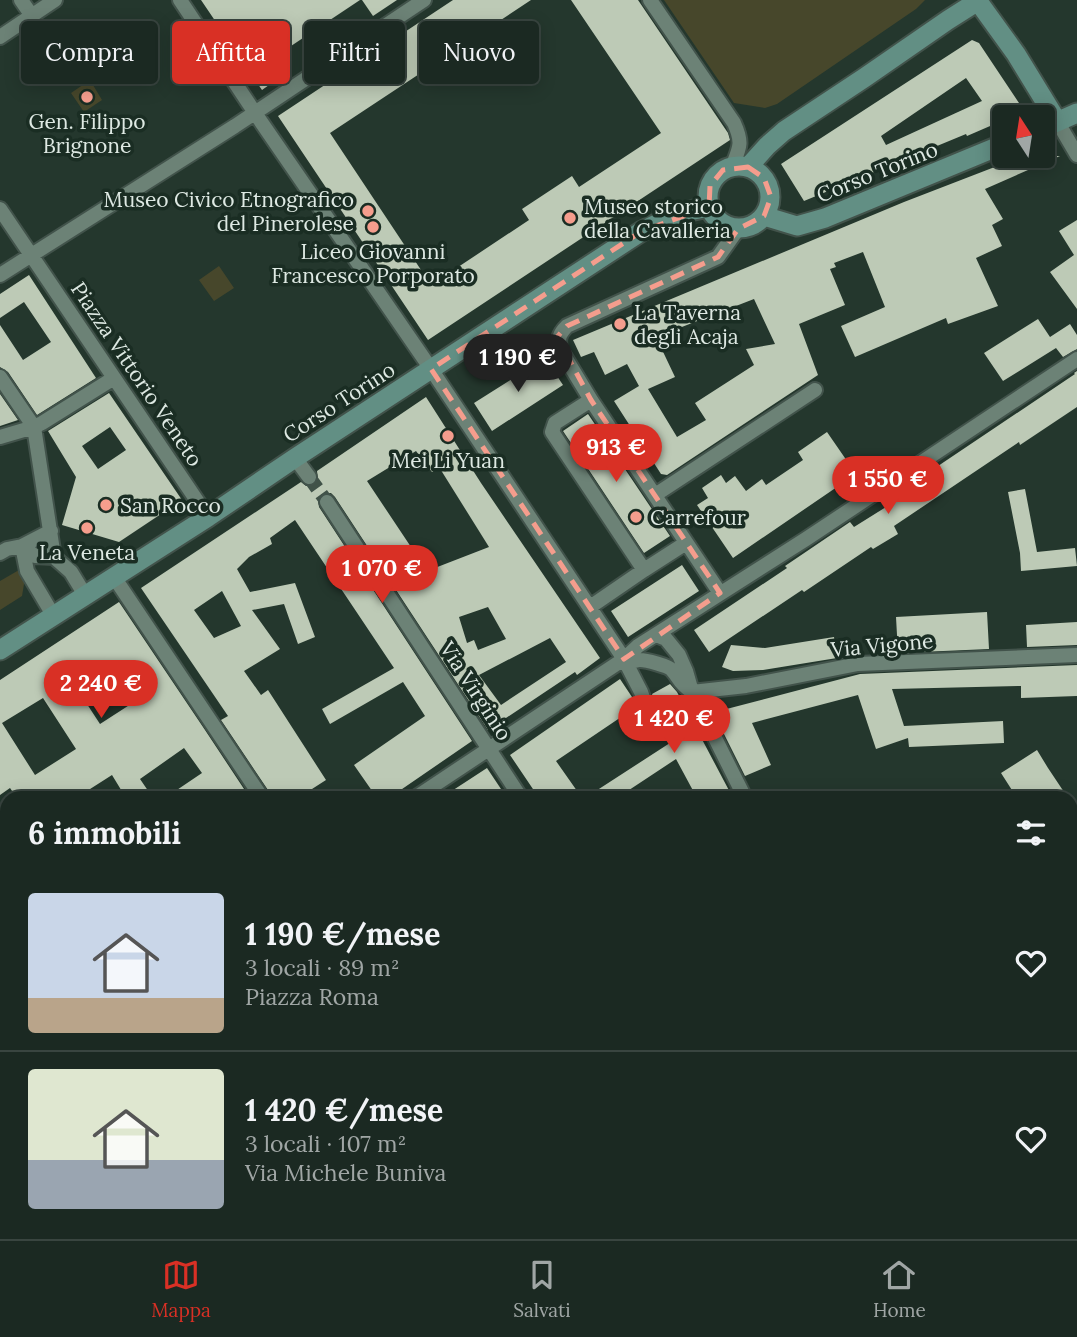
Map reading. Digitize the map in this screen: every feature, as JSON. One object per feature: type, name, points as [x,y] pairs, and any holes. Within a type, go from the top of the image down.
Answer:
[{"type":"main road","points":[[740,167],[784,131],[978,0],[1016,54],[1040,105]]},
{"type":"main road","points":[[1055,123],[1077,113]]},
{"type":"main road","name":"Corso Torino","points":[[764,216],[797,226],[825,218],[992,150]]},
{"type":"main road","points":[[740,167],[757,171],[769,187],[771,197],[769,207],[757,223],[738,229],[728,227],[713,215],[708,196],[715,177],[723,170],[740,167]]},
{"type":"main road","name":"Corso Torino","points":[[0,650],[208,517],[642,231],[679,213],[709,206]]},
{"type":"street","points":[[21,0],[32,16]]},
{"type":"street","points":[[0,37],[55,0]]},
{"type":"street","points":[[180,0],[624,659],[641,692],[654,730]]},
{"type":"street","points":[[0,275],[255,113],[424,0]]},
{"type":"street","points":[[650,0],[734,123],[741,138],[740,167]]},
{"type":"street","points":[[1055,131],[1077,155]]},
{"type":"street","name":"Piazza Vittorio Veneto","points":[[0,209],[208,517]]},
{"type":"street","points":[[720,593],[591,400],[560,349],[559,335],[566,326],[718,257],[738,229]]},
{"type":"street","points":[[426,791],[624,659],[638,646],[806,539],[1077,359]]},
{"type":"street","points":[[0,377],[34,427],[54,557]]},
{"type":"street","points":[[0,437],[34,427],[114,378]]},
{"type":"street","points":[[655,495],[815,390]]},
{"type":"street","points":[[591,400],[555,423],[552,432],[644,570]]},
{"type":"street","points":[[295,458],[309,477]]},
{"type":"street","name":"Via Virginio","points":[[327,502],[516,791]]},
{"type":"street","points":[[0,553],[22,546],[51,531]]},
{"type":"street","points":[[590,607],[687,544]]},
{"type":"street","points":[[22,546],[35,556],[54,557],[71,572],[85,595]]},
{"type":"street","points":[[22,546],[27,570],[53,615]]},
{"type":"street","points":[[114,577],[257,791]]},
{"type":"street","points":[[656,635],[661,664]]},
{"type":"street","points":[[656,635],[666,639],[679,655],[692,692],[742,791]]},
{"type":"street","name":"Via Vigone","points":[[692,692],[746,686],[858,664],[1077,655]]},
{"type":"street","points":[[624,659],[629,662],[644,660],[671,668],[681,684],[692,692]]},
{"type":"highlighted area","points":[[748,167],[764,178],[771,197],[764,216],[738,229],[718,257],[567,326],[557,337],[591,400],[720,593],[624,659],[431,369],[642,231],[709,207],[710,186],[723,170]]},
{"type":"shaded area","points":[[664,0],[925,0],[916,9],[777,104],[765,108],[734,103]]},
{"type":"shaded area","points":[[84,84],[92,84],[102,100],[84,112],[71,93]]},
{"type":"shaded area","points":[[219,266],[234,288],[214,301],[199,280]]},
{"type":"shaded area","points":[[19,570],[25,578],[22,596],[0,610],[0,581]]},
{"type":"building","points":[[201,0],[360,0],[328,21],[304,21],[304,37],[290,47],[290,21],[215,21]]},
{"type":"building","points":[[362,0],[397,0],[373,16]]},
{"type":"building","points":[[453,0],[531,0],[499,21],[421,21]]},
{"type":"building","points":[[571,0],[638,0],[728,133],[730,140],[428,340],[278,116],[326,84],[404,84],[330,133],[431,285],[529,220],[522,209],[572,176],[579,187],[661,133]]},
{"type":"building","points":[[419,23],[419,74],[405,83],[405,32]]},
{"type":"building","points":[[972,40],[979,43],[1020,105],[992,105],[992,125],[804,201],[781,164]],"holes":[[[966,78],[982,101],[886,145],[881,136]]]},
{"type":"building","points":[[258,84],[270,84],[262,90]]},
{"type":"building","points":[[992,168],[1033,168],[985,189],[1003,219],[992,225],[1002,246],[976,258],[998,306],[948,324],[946,318],[855,357],[841,326],[885,307],[863,252],[834,263],[836,267],[830,269],[845,305],[799,324],[818,375],[667,475],[661,474],[614,401],[639,386],[627,364],[605,375],[594,352],[581,357],[573,340]],"holes":[[[754,299],[775,344],[746,349],[754,365],[695,403],[706,420],[677,437],[648,389],[675,377],[656,337]]]},
{"type":"building","points":[[1077,220],[1077,309],[1050,272],[1074,255],[1059,231]]},
{"type":"building","points":[[29,275],[96,378],[37,415],[8,372],[0,367],[0,325],[23,360],[51,342],[24,302],[0,318],[0,294]]},
{"type":"building","points":[[1038,319],[1050,337],[1070,324],[1077,335],[1077,349],[1063,357],[1056,348],[1003,381],[984,353]]},
{"type":"building","points":[[545,358],[563,385],[492,431],[474,403]]},
{"type":"building","points":[[1077,371],[1077,407],[1020,445],[1019,442],[894,526],[898,534],[873,549],[871,547],[804,592],[802,590],[709,652],[694,630],[850,522],[854,527],[886,507],[883,503]]},
{"type":"building","points":[[109,393],[182,500],[119,542],[62,525],[76,477],[48,431]],"holes":[[[110,427],[126,450],[98,469],[82,446]]]},
{"type":"building","points":[[0,394],[18,420],[0,426]]},
{"type":"building","points":[[426,397],[600,658],[488,730],[335,497],[331,493],[322,494],[318,498],[319,507],[472,741],[399,791],[372,791],[354,765],[425,716],[403,682],[330,724],[322,709],[394,668],[295,520],[270,538],[272,544],[249,557],[237,569],[250,592],[295,583],[315,637],[298,644],[284,604],[252,610],[280,649],[244,671],[261,695],[268,690],[326,780],[309,791],[269,791],[221,720],[228,716],[141,588],[301,482],[306,486],[314,485],[318,480],[317,471]],"holes":[[[416,451],[432,472],[439,467],[489,547],[427,571],[367,481]],[[222,591],[241,626],[214,638],[194,610]],[[488,607],[506,639],[478,650],[474,640],[467,643],[459,617]],[[550,638],[566,662],[501,705],[479,675]]]},
{"type":"building","points":[[588,414],[670,536],[644,553],[563,431]]},
{"type":"building","points":[[827,432],[856,474],[733,558],[697,505],[708,498],[702,488],[721,475],[726,483],[735,476],[746,491],[762,479],[766,485],[803,460],[798,452]]},
{"type":"building","points":[[1025,489],[1037,552],[1075,548],[1077,566],[1021,571],[1008,492]]},
{"type":"building","points":[[682,565],[699,591],[628,637],[611,611]]},
{"type":"building","points":[[119,602],[245,791],[175,791],[202,773],[184,748],[140,779],[148,791],[122,791],[112,775],[87,791],[12,791],[10,788],[0,791],[0,680]],"holes":[[[133,670],[148,693],[100,724],[85,701]],[[43,698],[76,749],[35,775],[2,723]]]},
{"type":"building","points":[[987,612],[989,649],[898,653],[896,617]]},
{"type":"building","points":[[1077,622],[1077,645],[1027,647],[1026,625]]},
{"type":"building","points":[[834,637],[837,658],[763,670],[733,671],[722,667],[731,645],[765,648]]},
{"type":"building","points":[[1077,665],[1077,696],[1021,698],[1021,686],[892,689],[904,726],[1003,721],[1004,743],[909,747],[908,738],[876,749],[858,695],[752,723],[771,765],[745,776],[715,712],[860,674]]},
{"type":"building","points":[[620,679],[632,697],[636,707],[556,761],[577,791],[534,791],[510,755]]},
{"type":"building","points":[[670,684],[677,692],[729,791],[693,791],[676,759],[628,791],[596,791],[673,741],[652,694]]},
{"type":"building","points":[[1037,750],[1063,791],[1013,791],[1001,773]]},
{"type":"building","points":[[487,768],[502,791],[452,791]]},
{"type":"tunnel","points":[[309,477],[327,502]]},
{"type":"place","name":"Gen. Filippo Brignone","points":[[87,97]]},
{"type":"place","name":"Museo Civico Etnografico del Pinerolese","points":[[368,211]]},
{"type":"place","name":"Museo storico della Cavalleria","points":[[570,218]]},
{"type":"place","name":"Liceo Giovanni Francesco Porporato","points":[[373,227]]},
{"type":"place","name":"La Taverna degli Acaja","points":[[620,324]]},
{"type":"place","name":"Mei Li Yuan","points":[[448,436]]},
{"type":"place","name":"San Rocco","points":[[106,505]]},
{"type":"place","name":"Carrefour","points":[[636,517]]},
{"type":"place","name":"La Veneta","points":[[87,528]]}]
